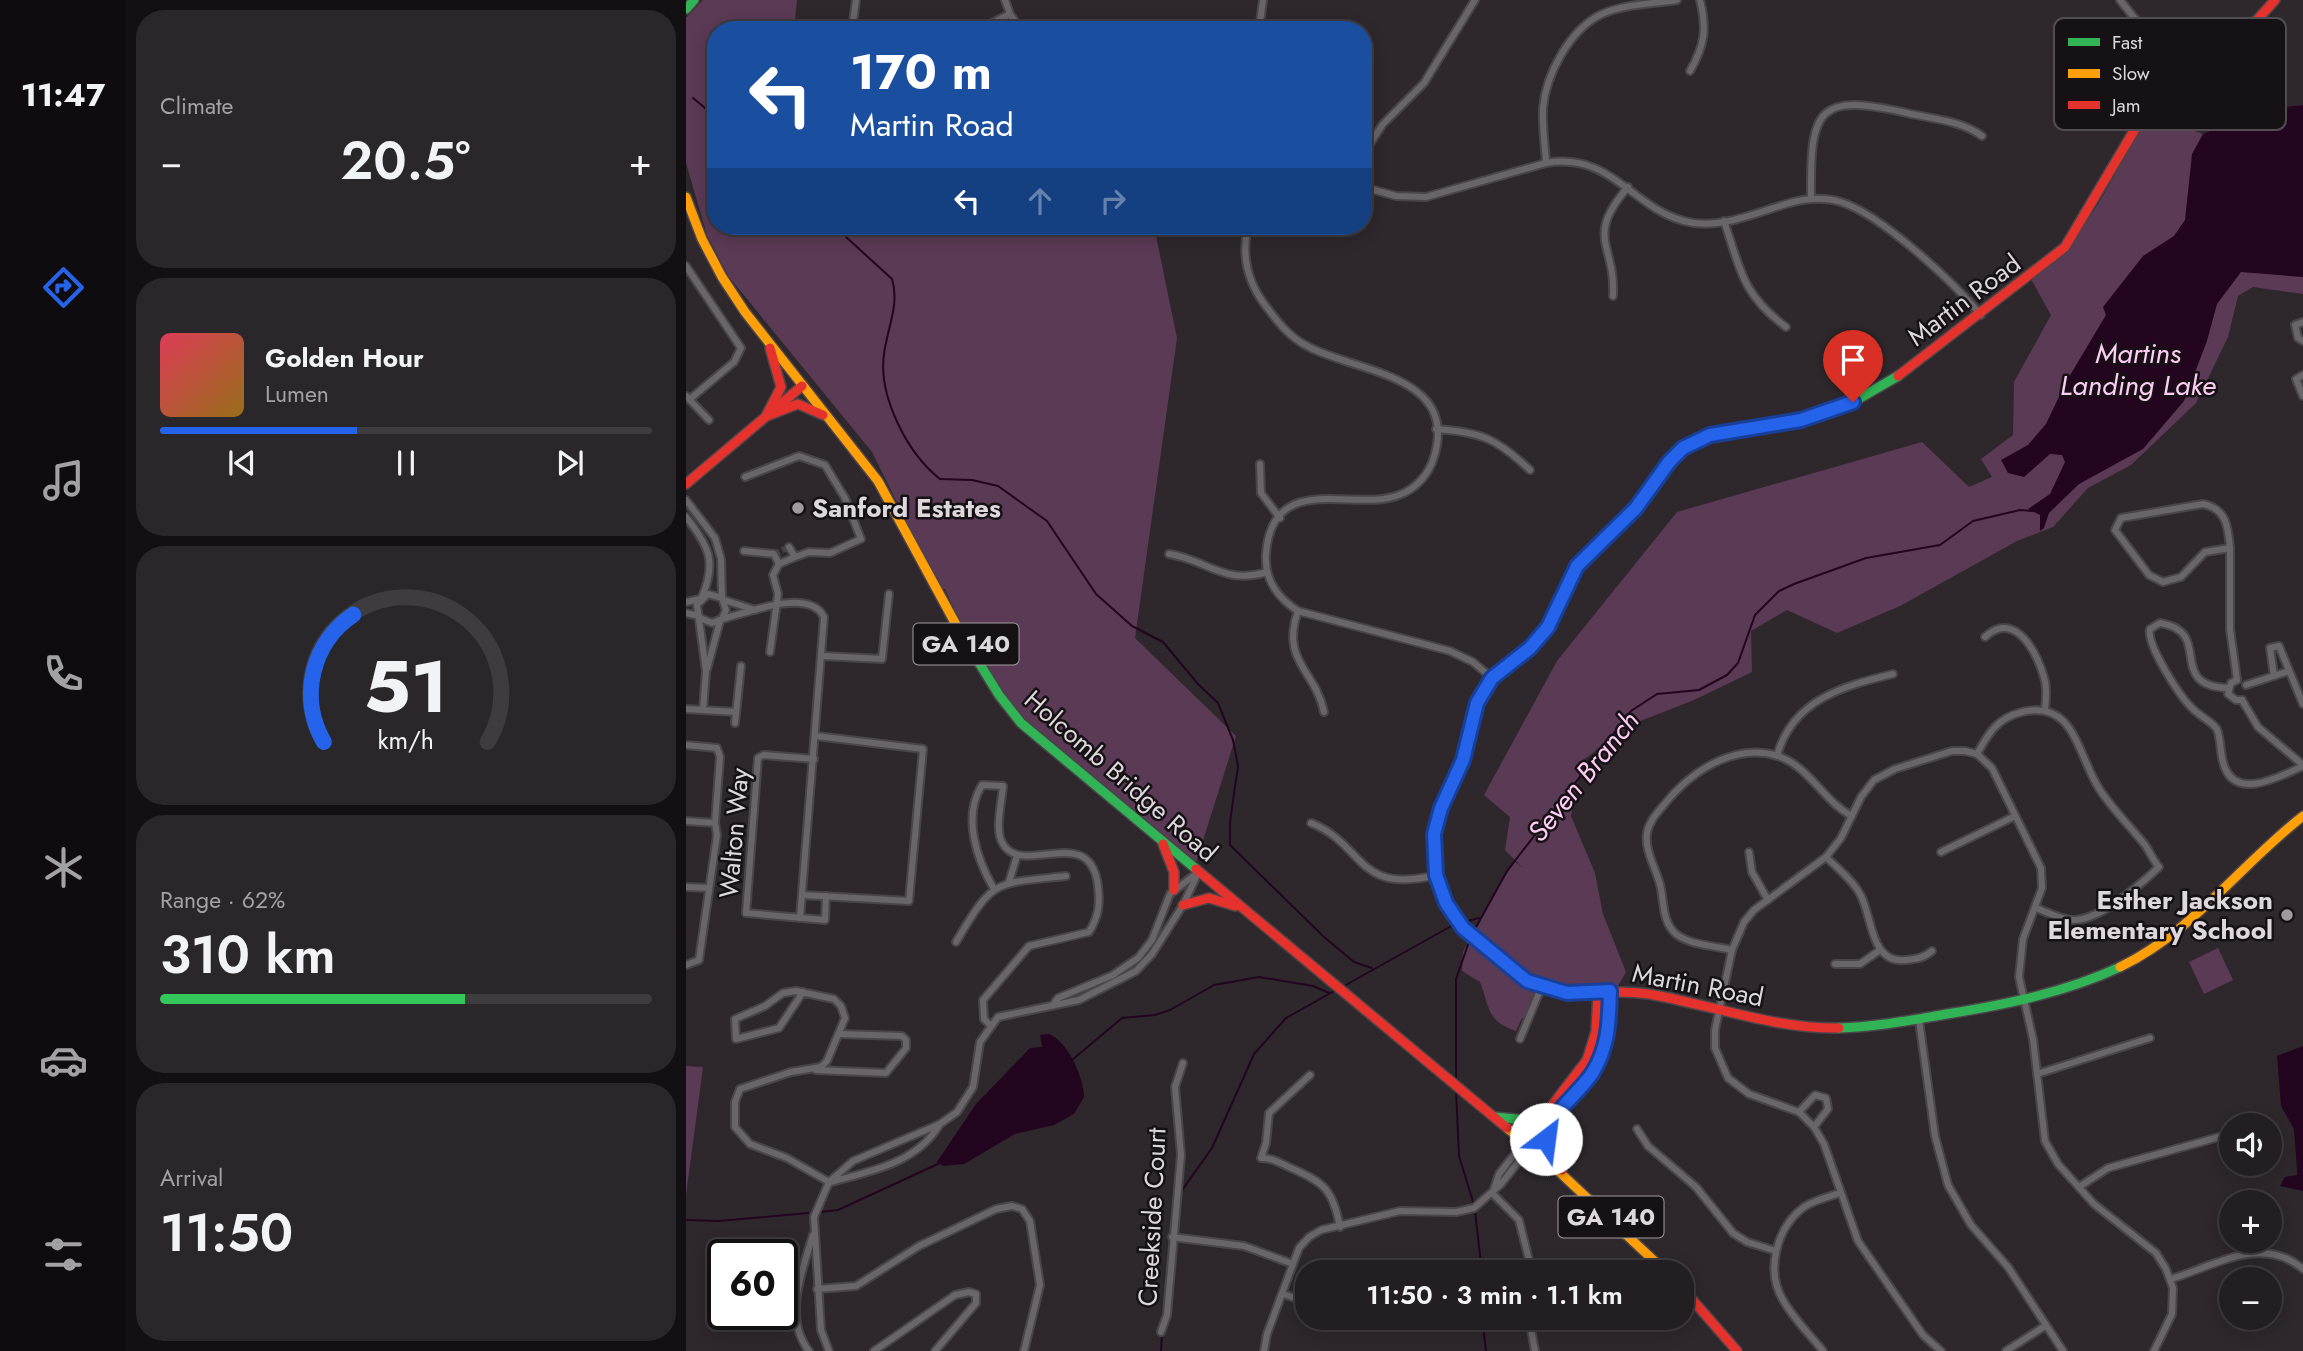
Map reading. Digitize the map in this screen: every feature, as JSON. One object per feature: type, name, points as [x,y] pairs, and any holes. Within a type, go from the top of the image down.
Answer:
[{"type":"street","points":[[686,9],[694,0]]},
{"type":"street","points":[[853,21],[856,0]]},
{"type":"street","points":[[1005,0],[1015,21]]},
{"type":"street","points":[[1260,21],[1263,0]]},
{"type":"street","points":[[1372,140],[1383,124],[1424,83],[1475,0]]},
{"type":"street","points":[[1546,163],[1543,122],[1545,94],[1554,71],[1578,32],[1593,19],[1613,10],[1677,0]]},
{"type":"street","points":[[1690,71],[1701,52],[1705,36],[1700,0]]},
{"type":"street","points":[[2120,0],[2134,18]]},
{"type":"street","name":"Martin Road","points":[[2257,18],[2274,0]]},
{"type":"street","points":[[996,21],[1010,14]]},
{"type":"street","points":[[1811,199],[1813,135],[1824,117],[1842,105],[1867,104],[1965,126],[1982,136]]},
{"type":"street","name":"Martin Road","points":[[2132,130],[2065,247],[1981,315],[1897,377],[1853,402],[1801,420],[1710,435],[1683,448],[1669,462],[1636,508],[1577,566],[1553,618],[1541,636],[1492,678],[1477,703],[1463,760],[1437,821],[1433,846],[1436,875],[1446,903],[1463,928],[1514,973],[1541,988],[1567,993],[1610,991],[1651,994],[1781,1023],[1823,1028],[1869,1027],[2024,1001],[2092,979],[2165,943],[2200,914],[2265,846],[2303,816]]},
{"type":"street","points":[[1372,189],[1396,196],[1426,197],[1546,163],[1566,161],[1587,164],[1678,219],[1701,224],[1724,221],[1811,199],[1839,201],[1864,213],[1943,274],[1981,315]]},
{"type":"street","points":[[1614,296],[1604,228],[1611,207],[1628,187]]},
{"type":"street","name":"Holcomb Bridge Road","points":[[686,197],[714,268],[769,344],[859,453],[894,507],[974,658],[1003,701],[1042,743],[1494,1117],[1565,1177],[1654,1260]]},
{"type":"street","points":[[1724,221],[1749,292],[1763,310],[1786,327]]},
{"type":"street","points":[[1247,235],[1245,256],[1249,281],[1282,327],[1305,345],[1324,354],[1411,385],[1428,404],[1436,429],[1436,448],[1431,465],[1420,481],[1407,492],[1383,499],[1313,499],[1295,506],[1280,518],[1267,543],[1267,572],[1278,595],[1298,611],[1450,651],[1472,662],[1492,678]]},
{"type":"street","points":[[686,266],[741,348],[740,356],[688,397],[709,420]]},
{"type":"street","points":[[2303,322],[2295,325],[2298,338],[2303,341]]},
{"type":"street","points":[[766,416],[783,387],[783,377],[773,362],[769,344]]},
{"type":"street","points":[[2303,375],[2295,379],[2303,396]]},
{"type":"street","points":[[686,484],[802,386]]},
{"type":"street","points":[[766,416],[798,404],[830,419]]},
{"type":"street","points":[[1436,429],[1468,431],[1488,437],[1506,448],[1530,470]]},
{"type":"street","points":[[745,477],[799,456],[825,465],[861,539],[830,553],[809,552],[779,564],[773,575],[778,594],[771,652]]},
{"type":"street","points":[[1260,464],[1258,479],[1261,493],[1280,518]]},
{"type":"street","points":[[686,500],[715,538],[721,559],[726,610],[706,671]]},
{"type":"street","points":[[2230,548],[2205,552],[2181,577],[2163,582],[2149,575],[2117,535],[2115,525],[2121,518],[2203,504],[2217,509],[2226,520],[2230,548],[2230,629],[2237,680]]},
{"type":"street","points":[[686,517],[701,536],[710,560],[710,576],[697,605],[706,671],[703,710]]},
{"type":"street","points":[[789,547],[795,557]]},
{"type":"street","points":[[744,551],[774,554],[779,564]]},
{"type":"street","points":[[1169,554],[1227,575],[1247,576],[1267,572]]},
{"type":"street","points":[[686,601],[712,594],[757,611]]},
{"type":"street","points":[[823,656],[882,659],[889,594]]},
{"type":"street","points":[[686,613],[712,623],[775,605],[796,602],[821,611],[825,628],[800,918]]},
{"type":"street","points":[[1298,611],[1292,632],[1294,654],[1320,699],[1324,712]]},
{"type":"street","points":[[2227,688],[2231,698],[2242,700],[2258,727],[2303,765],[2257,785],[2238,780],[2229,773],[2222,762],[2217,729],[2189,705],[2175,685],[2150,641],[2150,629],[2160,623],[2179,631],[2188,641],[2198,681],[2209,687],[2227,688],[2237,680]]},
{"type":"street","points":[[1985,637],[1994,630],[2005,628],[2018,632],[2027,639],[2045,681],[2045,709]]},
{"type":"street","points":[[2274,676],[2268,653],[2274,646],[2283,649],[2303,704]]},
{"type":"street","points":[[735,723],[741,666]]},
{"type":"street","points":[[2237,680],[2246,685],[2290,671]]},
{"type":"street","points":[[1777,756],[1787,729],[1807,708],[1840,687],[1893,674]]},
{"type":"street","points":[[2242,700],[2247,693],[2246,685]]},
{"type":"street","points":[[686,709],[736,712]]},
{"type":"street","points":[[1976,754],[1988,733],[2001,720],[2017,713],[2045,709],[2057,714],[2067,723],[2100,790],[2159,867],[2140,887],[2085,918],[2065,919],[2036,908]]},
{"type":"street","points":[[802,895],[909,901],[923,749],[816,736]]},
{"type":"street","points":[[686,745],[717,748],[720,757],[715,823],[717,835],[699,960],[686,965]]},
{"type":"street","points":[[1941,1351],[1923,1335],[1866,1255],[1851,1227],[1824,1144],[1814,1127],[1799,1112],[1749,1094],[1728,1077],[1715,1048],[1719,1009],[1732,950],[1744,922],[1768,900],[1826,857],[1841,838],[1866,789],[1885,772],[1952,751],[1976,754],[1992,768],[2013,817],[2041,868],[2042,888],[2019,957],[2045,1140],[2059,1164],[2112,1220],[2155,1253],[2171,1279],[2174,1295],[2172,1314],[2154,1351]]},
{"type":"street","points":[[1732,950],[1685,939],[1670,927],[1648,848],[1648,830],[1676,789],[1701,768],[1733,757],[1759,753],[1777,756],[1797,766],[1831,803],[1852,816]]},
{"type":"street","name":"Walton Way","points":[[814,759],[764,755],[758,758],[746,913],[825,920],[826,896]]},
{"type":"street","points":[[990,1025],[984,1019],[983,1000],[1029,946],[1089,932],[1099,912],[1097,878],[1092,867],[1083,858],[1062,851],[1017,856],[1008,852],[1000,837],[1003,786],[982,785],[977,793],[972,844],[994,889]]},
{"type":"street","points":[[1941,852],[2013,817]]},
{"type":"street","points":[[686,821],[715,823]]},
{"type":"street","points":[[1311,822],[1328,831],[1357,862],[1378,874],[1406,880],[1436,875]]},
{"type":"street","points":[[1053,1005],[1058,998],[1128,967],[1155,942],[1174,890],[1174,870],[1162,841]]},
{"type":"street","points":[[1749,852],[1752,872],[1768,900]]},
{"type":"street","points":[[1009,882],[1017,856]]},
{"type":"street","points":[[1826,857],[1860,893],[1880,950],[1890,958],[1902,961],[1921,958],[1932,951]]},
{"type":"street","points":[[1174,890],[1199,872]]},
{"type":"street","points":[[829,1351],[821,1331],[814,1217],[829,1182],[853,1161],[940,1124],[957,1112],[969,1095],[980,1042],[990,1025],[1004,1015],[1079,1000],[1136,971],[1183,905],[1199,872]]},
{"type":"street","points":[[956,942],[983,898],[994,889],[1009,882],[1066,876]]},
{"type":"street","points":[[686,887],[709,888]]},
{"type":"street","points":[[1183,905],[1192,899],[1213,897],[1246,911]]},
{"type":"street","points":[[1835,964],[1860,964],[1880,950]]},
{"type":"street","points":[[1520,1040],[1541,988]]},
{"type":"street","points":[[1075,991],[1079,1000]]},
{"type":"street","points":[[1527,1145],[1548,1127],[1585,1083],[1600,1060],[1609,1030],[1610,991]]},
{"type":"street","points":[[803,992],[779,1028],[736,1039],[735,1019],[765,1006],[783,993],[803,992],[834,999],[841,1006],[845,1018],[827,1061],[815,1070]]},
{"type":"street","points":[[1264,1351],[1267,1334],[1299,1248],[1309,1237],[1321,1230],[1400,1212],[1465,1211],[1480,1205],[1492,1193],[1590,1053],[1596,1031],[1598,992]]},
{"type":"street","points":[[1919,1020],[1935,1136],[1948,1185],[1971,1225],[2008,1267],[2063,1351]]},
{"type":"street","points":[[839,1034],[902,1036],[906,1040],[906,1048],[886,1073],[815,1070],[791,1072],[740,1089],[735,1102],[735,1127],[750,1144],[787,1158],[829,1182],[877,1172],[897,1162],[933,1134],[940,1124]]},
{"type":"street","points":[[2037,1074],[2150,1038]]},
{"type":"street","name":"Creekside Court","points":[[1161,1332],[1167,1315],[1181,1155],[1175,1087],[1183,1063]]},
{"type":"street","points":[[1310,1075],[1269,1113],[1261,1158],[1274,1158],[1319,1181],[1336,1203],[1340,1227]]},
{"type":"street","points":[[1799,1112],[1815,1095],[1826,1098],[1828,1109],[1814,1127]]},
{"type":"street","points":[[1494,1117],[1527,1120],[1548,1112]]},
{"type":"street","points":[[1548,1127],[1548,1146],[1565,1177]]},
{"type":"street","points":[[1637,1129],[1648,1146],[1696,1188],[1733,1233],[1747,1242],[1776,1251]]},
{"type":"street","points":[[2080,1187],[2108,1168],[2219,1137]]},
{"type":"street","points":[[1492,1193],[1519,1220],[1529,1260]]},
{"type":"street","points":[[1823,1351],[1783,1301],[1778,1289],[1776,1251],[1785,1228],[1798,1212],[1815,1201],[1840,1193]]},
{"type":"street","points":[[817,1289],[856,1286],[919,1246],[996,1209],[1022,1209],[1030,1221],[1040,1286],[1024,1351]]},
{"type":"street","points":[[809,1351],[795,1319],[798,1287],[814,1230]]},
{"type":"street","points":[[1172,1237],[1244,1246],[1293,1264]]},
{"type":"street","points":[[2171,1279],[2251,1253],[2275,1254],[2303,1269]]},
{"type":"street","points":[[874,1351],[955,1295],[969,1292],[976,1294],[976,1303],[935,1351]]},
{"type":"street","points":[[1283,1294],[1295,1298]]},
{"type":"street","points":[[1694,1302],[1737,1351]]},
{"type":"street","points":[[2006,1351],[2045,1326]]},
{"type":"street","points":[[1531,1330],[1535,1351]]},
{"type":"shaded area","points":[[703,0],[797,0],[795,21],[707,21],[707,235],[686,163],[686,18]]},
{"type":"shaded area","points":[[2303,105],[2303,294],[2253,287],[2238,296],[2228,337],[2196,403],[2131,465],[2088,488],[2053,527],[2017,541],[1900,606],[1837,633],[1787,610],[1751,631],[1752,672],[1694,700],[1630,725],[1582,761],[1571,816],[1595,873],[1603,914],[1626,972],[1618,986],[1572,988],[1526,979],[1473,935],[1495,891],[1515,862],[1523,868],[1505,850],[1510,817],[1484,795],[1557,661],[1677,512],[1922,442],[1969,487],[1992,477],[1981,459],[2013,435],[2014,382],[2051,315],[2031,279],[2051,264],[2084,226],[2138,130],[2192,130],[2203,134],[2212,130],[2286,130],[2286,107]]},
{"type":"shaded area","points":[[707,235],[1156,235],[1177,338],[1135,638],[1236,736],[1193,872],[992,694],[945,589],[940,589],[872,452],[729,277]]},
{"type":"shaded area","points":[[1471,936],[1529,986],[1534,994],[1527,1019],[1522,1018],[1516,1031],[1494,1018],[1480,982],[1462,971],[1463,952]]},
{"type":"shaded area","points":[[2218,948],[2233,980],[2204,994],[2189,962]]},
{"type":"shaded area","points":[[686,1066],[703,1067],[686,1195]]},
{"type":"water","name":"Martins Landing Lake","points":[[2303,105],[2303,277],[2241,272],[2217,304],[2207,341],[2184,401],[2143,449],[2079,484],[2049,513],[2044,528],[2040,531],[2040,515],[2028,509],[2050,494],[2065,462],[2062,455],[2050,454],[2024,477],[2008,473],[2001,460],[2028,445],[2046,424],[2066,382],[2106,315],[2103,307],[2143,256],[2174,236],[2185,220],[2192,154],[2203,134],[2212,130],[2286,130],[2286,107]]},
{"type":"water","points":[[1049,1034],[1068,1052],[1081,1080],[1084,1097],[1074,1114],[1054,1125],[1015,1134],[964,1164],[943,1166],[937,1162],[976,1104],[1030,1048],[1042,1047],[1040,1035]]},
{"type":"water","points":[[2303,1046],[2303,1191],[2280,1186],[2285,1177],[2297,1175],[2297,1169],[2294,1129],[2281,1106],[2277,1056]]},
{"type":"waterway","points":[[693,98],[707,110]]},
{"type":"waterway","points":[[844,235],[892,279],[895,298],[883,370],[890,405],[916,454],[940,479],[972,480],[998,486],[1047,521],[1096,594],[1132,626],[1163,642],[1198,684],[1218,703],[1233,740],[1238,766],[1230,822],[1230,845],[1324,937],[1354,962],[1372,968]]},
{"type":"waterway","name":"Seven Branch","points":[[1474,931],[1507,871],[1631,711],[1657,694],[1699,690],[1727,675],[1738,663],[1755,615],[1779,591],[1866,558],[1940,545],[1973,521],[2020,510],[2033,511]]},
{"type":"waterway","name":"Seven Branch","points":[[1464,922],[1479,918]]},
{"type":"waterway","name":"Seven Branch","points":[[1344,986],[1455,924]]},
{"type":"waterway","points":[[1456,1078],[1456,979],[1470,939]]},
{"type":"waterway","points":[[1072,1060],[1122,1018],[1155,1015],[1170,1010],[1214,985],[1259,977],[1313,986],[1329,993]]},
{"type":"waterway","name":"Seven Branch","points":[[1180,1193],[1212,1148],[1254,1054],[1286,1018],[1336,990]]},
{"type":"waterway","points":[[1456,1091],[1459,1156],[1474,1205]]},
{"type":"waterway","points":[[821,1212],[838,1210],[940,1163]]},
{"type":"waterway","points":[[1475,1211],[1481,1260]]},
{"type":"waterway","points":[[686,1220],[719,1221],[808,1213]]},
{"type":"waterway","name":"Seven Branch","points":[[1168,1265],[1172,1222]]},
{"type":"waterway","name":"Seven Branch","points":[[1164,1317],[1166,1295]]},
{"type":"waterway","points":[[1483,1330],[1486,1351]]},
{"type":"waterway","name":"Seven Branch","points":[[1161,1351],[1162,1333]]},
{"type":"tunnel","points":[[774,554],[789,547]]},
{"type":"traffic: fast","points":[[686,9],[694,0]]},
{"type":"traffic: fast","points":[[1520,653],[1541,636],[1577,566],[1636,508],[1675,455],[1710,435],[1801,420],[1853,402],[1898,376]]},
{"type":"traffic: fast","points":[[960,632],[999,695],[1021,723],[1196,869]]},
{"type":"traffic: fast","points":[[1839,1028],[1893,1023],[2013,1002],[2078,984],[2120,967]]},
{"type":"traffic: fast","points":[[1530,1147],[1575,1094],[1595,1060],[1607,1018],[1610,991]]},
{"type":"traffic: fast","points":[[1495,1117],[1527,1120],[1548,1112]]},
{"type":"traffic: slow","points":[[686,197],[702,239],[722,277],[745,312],[878,481],[960,632]]},
{"type":"traffic: slow","points":[[1520,653],[1495,677],[1481,699],[1460,765],[1437,821],[1433,848],[1436,874],[1445,898],[1459,920],[1497,959],[1541,988]]},
{"type":"traffic: slow","points":[[2120,967],[2146,952],[2194,917],[2303,816]]},
{"type":"traffic: slow","points":[[1507,1128],[1553,1166],[1653,1260]]},
{"type":"traffic: jam","points":[[2259,18],[2275,0]]},
{"type":"traffic: jam","points":[[1898,376],[2065,247],[2134,130]]},
{"type":"traffic: jam","points":[[766,416],[781,387],[770,348]]},
{"type":"traffic: jam","points":[[686,484],[802,386]]},
{"type":"traffic: jam","points":[[767,416],[798,404],[823,415]]},
{"type":"traffic: jam","points":[[1163,844],[1174,872],[1174,890]]},
{"type":"traffic: jam","points":[[1196,869],[1507,1128]]},
{"type":"traffic: jam","points":[[1183,905],[1209,898],[1235,906]]},
{"type":"traffic: jam","points":[[1541,988],[1640,993],[1769,1021],[1839,1028]]},
{"type":"traffic: jam","points":[[1524,1142],[1587,1060],[1596,1031],[1598,992]]},
{"type":"traffic: jam","points":[[1548,1127],[1548,1146],[1562,1170]]},
{"type":"traffic: jam","points":[[1694,1302],[1737,1351]]},
{"type":"place","name":"Sanford Estates","points":[[798,508]]},
{"type":"place","name":"Esther Jackson Elementary School","points":[[2287,915]]},
{"type":"route","points":[[1546,1139],[1548,1127],[1585,1083],[1600,1060],[1609,1030],[1610,991],[1567,993],[1541,988],[1527,981],[1514,973],[1463,928],[1446,903],[1436,875],[1434,834],[1441,808],[1463,760],[1477,703],[1492,678],[1530,648],[1548,627],[1577,566],[1636,508],[1669,462],[1683,448],[1710,435],[1801,420],[1853,402]]}]
